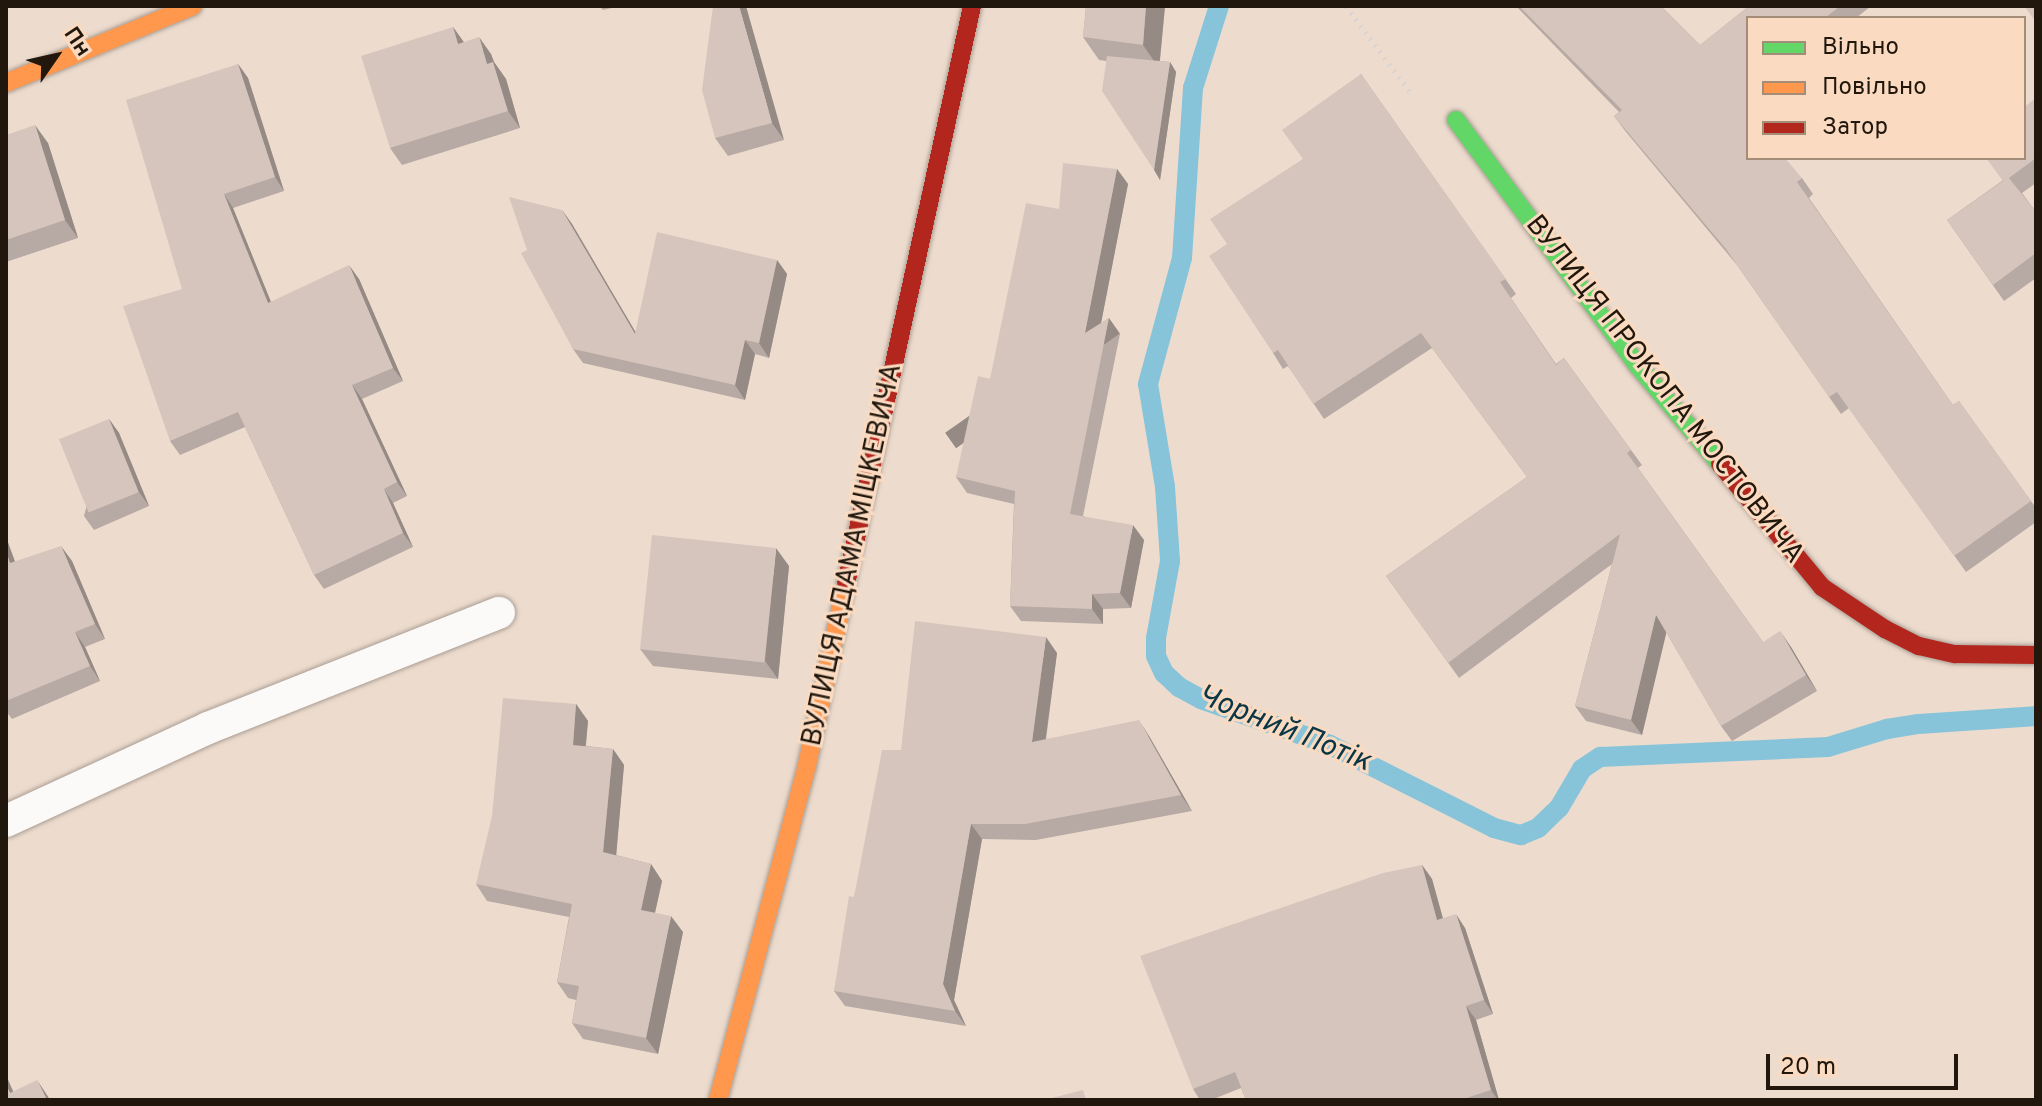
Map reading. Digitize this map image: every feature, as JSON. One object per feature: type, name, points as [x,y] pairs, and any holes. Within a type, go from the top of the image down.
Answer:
[{"type":"street","points":[[6,83],[193,6]]},
{"type":"street","name":"ВУЛИЦЯ АДАМА МІЦКЕВИЧА","points":[[718,1100],[807,765],[972,6]]},
{"type":"street","name":"ВУЛИЦЯ ПРОКОПА МОСТОВИЧА","points":[[1456,120],[1638,366],[1822,587],[1885,629],[1919,646],[1955,654],[2036,655]]},
{"type":"lane","points":[[6,821],[208,728],[499,613]]},
{"type":"path","points":[[1346,6],[1424,111],[1456,120]]},
{"type":"building","points":[[713,6],[739,6],[772,123],[715,138],[702,90]]},
{"type":"building","points":[[1086,6],[1146,6],[1143,45],[1083,37]]},
{"type":"building","points":[[1519,6],[1661,6],[1700,45],[1749,6],[1840,6],[1828,16],[1746,16],[1746,160],[1787,160],[1802,178],[1797,182],[1953,405],[1959,401],[2031,501],[1954,556],[1837,392],[1829,397],[1726,249],[1614,116],[1622,110]]},
{"type":"building","points":[[2024,6],[2036,6],[2036,22]]},
{"type":"building","points":[[453,27],[458,44],[479,37],[487,64],[493,62],[508,111],[390,148],[361,56]]},
{"type":"building","points":[[1107,56],[1170,62],[1154,170],[1102,91]]},
{"type":"building","points":[[238,64],[275,177],[224,194],[268,303],[349,265],[393,368],[352,385],[397,482],[384,489],[403,533],[314,575],[238,412],[170,441],[123,306],[182,289],[126,100]]},
{"type":"building","points":[[1361,74],[1506,279],[1500,282],[1556,365],[1564,358],[1631,450],[1627,453],[1763,642],[1780,631],[1806,675],[1721,726],[1656,615],[1631,720],[1575,706],[1620,534],[1448,663],[1386,576],[1527,477],[1421,333],[1313,404],[1278,350],[1273,353],[1209,256],[1227,244],[1210,219],[1303,159],[1282,130]]},
{"type":"building","points":[[2036,98],[2036,158],[2009,178],[2036,212],[2036,253],[1993,285],[1947,220],[2003,181],[1987,160],[2026,160],[2026,106]]},
{"type":"building","points":[[35,125],[65,220],[6,240],[6,135]]},
{"type":"building","points":[[1063,163],[1117,169],[1085,333],[1109,318],[1070,514],[1133,525],[1120,593],[1092,594],[1092,609],[1010,606],[1015,491],[956,477],[978,376],[990,379],[1026,203],[1059,209]]},
{"type":"building","points":[[509,197],[562,210],[635,334],[657,232],[777,260],[759,343],[745,340],[735,385],[573,349],[521,253],[527,250]]},
{"type":"building","points":[[109,419],[139,492],[89,512],[59,439]]},
{"type":"building","points":[[652,535],[776,548],[764,662],[640,649]]},
{"type":"building","points":[[61,546],[95,624],[75,632],[90,666],[6,701],[6,551],[10,563]]},
{"type":"building","points":[[915,621],[1046,637],[1032,742],[1139,720],[1181,795],[1025,824],[971,824],[943,984],[955,1011],[834,991],[849,896],[854,897],[882,750],[901,750]]},
{"type":"building","points":[[503,698],[576,704],[573,745],[613,749],[603,852],[651,864],[641,910],[671,916],[646,1038],[572,1023],[579,986],[557,982],[572,904],[476,884],[492,816]]},
{"type":"building","points":[[1422,865],[1437,920],[1456,914],[1484,1000],[1466,1006],[1491,1090],[1460,1100],[1246,1100],[1235,1072],[1193,1089],[1140,956],[1383,873]]},
{"type":"building","points":[[37,1080],[47,1100],[6,1100],[6,1085],[10,1093]]},
{"type":"building","points":[[1083,1090],[1086,1100],[1044,1100]]},
{"type":"waterway","name":"Чорний Потік","points":[[1219,6],[1193,88],[1182,258],[1148,384],[1165,487],[1170,561],[1156,638],[1156,656],[1164,673],[1179,687],[1201,699],[1330,745],[1494,828],[1521,835],[1538,828],[1559,808],[1582,769],[1600,757],[1828,747],[1887,729],[1919,724],[2036,716]]},
{"type":"traffic: fast","points":[[1456,120],[1638,366],[1720,464]]},
{"type":"traffic: slow","points":[[6,83],[193,6]]},
{"type":"traffic: slow","points":[[718,1100],[807,765],[846,584]]},
{"type":"traffic: jam","points":[[846,584],[972,6]]},
{"type":"traffic: jam","points":[[1720,464],[1822,587],[1885,629],[1919,646],[1955,654],[2036,655]]}]
